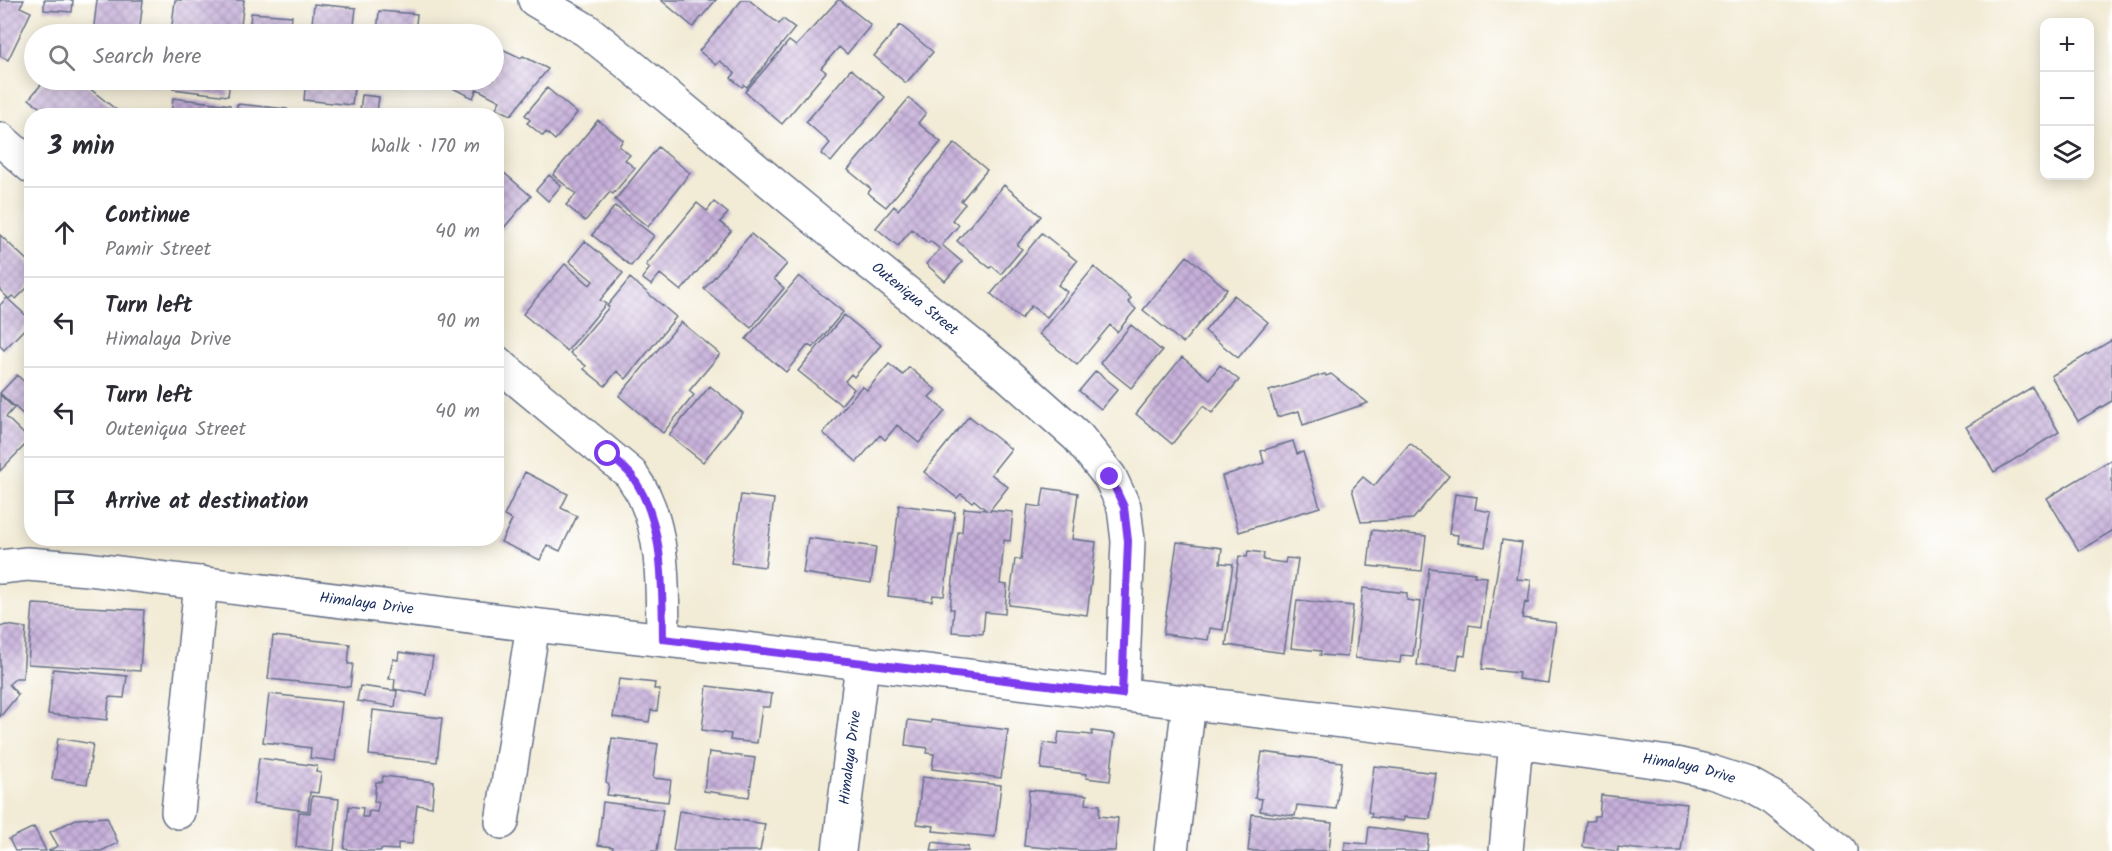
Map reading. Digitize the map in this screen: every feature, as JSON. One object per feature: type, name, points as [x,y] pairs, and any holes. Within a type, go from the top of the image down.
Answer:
[{"type":"street","name":"Outeniqua Street","points":[[536,0],[586,30],[604,44],[1006,373],[1078,437],[1110,477],[1124,507],[1128,541],[1122,694]]},
{"type":"street","points":[[0,139],[24,160]]},
{"type":"street","points":[[504,369],[631,474],[645,498],[656,530],[662,580],[663,639]]},
{"type":"street","name":"Himalaya Drive","points":[[0,567],[27,564],[201,582],[533,625],[1516,742],[1677,764],[1748,784],[1773,798],[1840,851]]},
{"type":"street","points":[[178,812],[201,582]]},
{"type":"street","points":[[502,822],[533,625]]},
{"type":"street","name":"Himalaya Drive","points":[[839,851],[861,664]]},
{"type":"street","points":[[1171,851],[1189,703]]},
{"type":"street","points":[[1506,851],[1516,742]]},
{"type":"building","points":[[0,0],[24,0],[20,7],[31,12],[8,60],[0,56]]},
{"type":"building","points":[[44,0],[73,0],[72,12],[44,10]]},
{"type":"building","points":[[97,0],[143,0],[140,24],[94,24]]},
{"type":"building","points":[[175,0],[244,0],[241,24],[172,24]]},
{"type":"building","points":[[661,0],[716,0],[693,27]]},
{"type":"building","points":[[742,0],[749,0],[779,24],[783,19],[795,28],[747,87],[744,85],[742,87],[731,78],[735,73],[720,61],[716,65],[699,51]]},
{"type":"building","points":[[838,0],[871,25],[847,54],[839,47],[821,68],[826,72],[782,124],[745,92],[789,41],[796,46]]},
{"type":"building","points":[[314,4],[356,8],[354,24],[312,24]]},
{"type":"building","points":[[379,11],[417,14],[416,24],[378,24]]},
{"type":"building","points":[[251,13],[292,16],[291,24],[250,24]]},
{"type":"building","points":[[900,25],[933,52],[906,83],[874,56]]},
{"type":"building","points":[[504,50],[521,58],[523,56],[548,69],[511,115],[504,112],[504,108],[496,108],[500,101],[479,90],[504,90]]},
{"type":"building","points":[[851,69],[885,97],[831,162],[821,154],[830,143],[806,122]]},
{"type":"building","points":[[547,88],[577,113],[555,140],[546,132],[543,136],[527,123],[530,120],[525,115]]},
{"type":"building","points":[[37,90],[92,90],[114,108],[40,108],[29,99]]},
{"type":"building","points":[[181,90],[229,90],[228,96]]},
{"type":"building","points":[[305,90],[354,90],[352,105],[304,100]]},
{"type":"building","points":[[457,90],[477,90],[473,98]]},
{"type":"building","points":[[362,95],[379,97],[378,108],[360,108]]},
{"type":"building","points":[[173,98],[230,105],[229,108],[172,108]]},
{"type":"building","points":[[909,98],[926,113],[918,123],[941,142],[886,207],[868,193],[871,189],[848,170]]},
{"type":"building","points":[[237,104],[277,108],[237,108]]},
{"type":"building","points":[[598,120],[623,140],[619,146],[630,155],[625,160],[635,168],[613,194],[610,192],[585,221],[566,205],[576,194],[553,175]]},
{"type":"building","points":[[955,143],[987,170],[961,201],[965,204],[952,220],[959,225],[942,245],[962,262],[945,281],[926,264],[940,249],[930,241],[928,243],[912,229],[898,246],[876,228],[894,206],[898,210]]},
{"type":"building","points":[[658,147],[690,173],[648,227],[615,200]]},
{"type":"building","points":[[504,173],[531,196],[504,228]]},
{"type":"building","points":[[549,175],[561,186],[548,201],[536,190]]},
{"type":"building","points":[[1004,185],[1041,216],[1017,245],[1022,249],[1001,274],[992,266],[990,268],[957,241]]},
{"type":"building","points":[[714,202],[728,213],[720,222],[731,231],[681,291],[660,274],[651,285],[642,278],[650,268],[646,265],[697,203],[707,211]]},
{"type":"building","points":[[615,206],[654,236],[631,266],[592,235]]},
{"type":"building","points":[[1042,233],[1077,261],[1058,285],[1067,292],[1047,317],[1031,306],[1021,319],[991,294]]},
{"type":"building","points":[[751,234],[787,264],[774,279],[784,288],[751,328],[704,289]]},
{"type":"building","points":[[0,235],[24,258],[24,291],[16,299],[12,296],[9,299],[0,290]]},
{"type":"building","points":[[585,241],[623,273],[600,300],[606,304],[567,351],[523,314],[565,264],[590,285],[593,281],[569,261]]},
{"type":"building","points":[[1187,256],[1227,289],[1183,343],[1143,310]]},
{"type":"building","points":[[1094,267],[1131,298],[1128,302],[1136,309],[1117,332],[1110,325],[1077,365],[1039,334]]},
{"type":"building","points":[[799,276],[843,312],[813,348],[808,345],[786,372],[746,339]]},
{"type":"building","points":[[630,278],[676,317],[626,379],[617,371],[605,386],[584,369],[586,366],[570,353]]},
{"type":"building","points":[[1234,295],[1268,322],[1238,358],[1205,331]]},
{"type":"building","points":[[7,298],[24,314],[24,329],[4,350],[0,346],[0,305]]},
{"type":"building","points":[[844,315],[881,345],[854,377],[851,374],[845,381],[854,389],[841,405],[798,371]]},
{"type":"building","points":[[681,322],[720,354],[689,391],[694,395],[663,433],[619,396]]},
{"type":"building","points":[[1131,325],[1162,351],[1131,388],[1100,363]]},
{"type":"building","points":[[2112,340],[2112,401],[2078,421],[2051,376]]},
{"type":"building","points":[[1182,357],[1209,379],[1220,365],[1239,380],[1212,413],[1203,406],[1172,444],[1136,414]]},
{"type":"building","points":[[889,364],[903,375],[909,367],[936,390],[929,397],[945,411],[919,443],[897,425],[885,440],[880,435],[857,462],[823,433],[862,386],[867,390]]},
{"type":"building","points":[[1096,371],[1118,389],[1101,409],[1079,391]]},
{"type":"building","points":[[1325,374],[1326,376],[1331,374],[1368,403],[1303,425],[1299,411],[1277,417],[1269,391]]},
{"type":"building","points":[[17,375],[24,382],[24,415],[0,393]]},
{"type":"building","points":[[710,386],[743,413],[703,462],[669,435]]},
{"type":"building","points":[[2032,387],[2059,432],[1994,472],[1966,427]]},
{"type":"building","points":[[0,395],[14,408],[6,417],[24,434],[24,446],[0,471]]},
{"type":"building","points":[[969,416],[1011,449],[991,474],[1008,487],[990,510],[1013,512],[1010,541],[1004,540],[1000,584],[1007,585],[1005,614],[985,612],[983,634],[952,632],[954,609],[950,609],[958,532],[962,532],[964,508],[986,510],[974,500],[972,502],[961,494],[957,498],[924,472]]},
{"type":"building","points":[[1293,441],[1297,454],[1303,452],[1320,507],[1239,532],[1222,476],[1264,463],[1261,451]]},
{"type":"building","points":[[1410,443],[1449,476],[1413,519],[1361,522],[1352,489],[1363,477],[1374,486]]},
{"type":"building","points":[[2112,459],[2112,531],[2079,551],[2047,498]]},
{"type":"building","points":[[525,472],[568,494],[561,508],[577,516],[560,551],[547,545],[540,560],[504,543],[504,536],[512,520],[504,516]]},
{"type":"building","points":[[1044,488],[1078,493],[1072,539],[1096,542],[1087,615],[1009,605],[1015,559],[1021,560],[1028,505],[1041,507]]},
{"type":"building","points":[[1455,494],[1477,497],[1475,509],[1491,512],[1485,547],[1457,543],[1458,535],[1449,534]]},
{"type":"building","points":[[741,495],[774,499],[765,567],[731,563]]},
{"type":"building","points":[[899,505],[955,512],[944,596],[933,595],[932,601],[888,596]]},
{"type":"building","points":[[1372,530],[1426,536],[1422,571],[1368,566]]},
{"type":"building","points":[[808,538],[876,547],[871,583],[803,573]]},
{"type":"building","points":[[1502,540],[1522,543],[1517,579],[1531,580],[1528,603],[1525,602],[1522,618],[1556,623],[1548,683],[1518,679],[1519,673],[1482,669]]},
{"type":"building","points":[[1177,542],[1222,548],[1220,563],[1233,564],[1223,630],[1210,628],[1208,640],[1163,634]]},
{"type":"building","points":[[1248,551],[1264,553],[1263,560],[1285,563],[1286,558],[1298,559],[1284,653],[1226,645],[1239,556],[1247,557]]},
{"type":"building","points":[[1429,568],[1475,573],[1474,576],[1487,577],[1481,627],[1469,625],[1465,656],[1459,655],[1457,670],[1417,665]]},
{"type":"building","points":[[1363,588],[1407,593],[1407,600],[1420,602],[1413,656],[1401,655],[1400,663],[1355,658]]},
{"type":"building","points":[[1297,600],[1353,606],[1347,657],[1320,655],[1321,651],[1291,648]]},
{"type":"building","points":[[33,604],[144,610],[140,671],[28,664]]},
{"type":"building","points":[[6,625],[26,628],[23,678],[16,678],[9,684],[18,695],[0,717],[0,627]]},
{"type":"building","points":[[273,636],[350,644],[348,664],[353,664],[350,687],[268,679]]},
{"type":"building","points":[[399,652],[433,657],[427,695],[394,689],[395,679],[389,679],[393,659],[398,660]]},
{"type":"building","points":[[53,669],[127,676],[124,698],[109,697],[107,720],[48,714]]},
{"type":"building","points":[[619,679],[655,683],[654,689],[660,689],[657,711],[651,710],[649,722],[613,717]]},
{"type":"building","points":[[360,686],[397,691],[395,707],[357,701]]},
{"type":"building","points":[[707,686],[772,694],[770,707],[762,707],[757,743],[730,740],[731,734],[702,730]]},
{"type":"building","points":[[269,694],[342,702],[335,761],[310,758],[311,748],[263,742]]},
{"type":"building","points":[[373,710],[442,718],[437,762],[369,755]]},
{"type":"building","points":[[908,720],[931,723],[931,720],[1008,730],[1001,778],[932,769],[934,754],[927,753],[928,748],[905,745]]},
{"type":"building","points":[[1092,731],[1115,734],[1110,781],[1086,778],[1087,774],[1041,769],[1044,743],[1057,745],[1059,732],[1092,735]]},
{"type":"building","points":[[58,738],[93,744],[87,784],[52,779]]},
{"type":"building","points":[[612,738],[658,744],[653,778],[671,780],[668,802],[607,795],[609,784],[606,782]]},
{"type":"building","points":[[709,752],[755,758],[749,797],[704,791]]},
{"type":"building","points":[[1262,752],[1342,762],[1336,809],[1297,805],[1295,816],[1260,811],[1262,799],[1255,798]]},
{"type":"building","points":[[259,758],[317,766],[316,772],[321,773],[318,793],[310,792],[308,811],[253,804]]},
{"type":"building","points":[[1374,766],[1436,773],[1430,819],[1404,817],[1404,821],[1371,817],[1372,813],[1368,812]]},
{"type":"building","points":[[383,776],[434,782],[432,807],[417,805],[412,844],[398,843],[398,850],[344,849],[349,806],[363,808],[362,817],[368,817],[369,811],[377,812],[379,802],[374,802],[376,782],[382,782]]},
{"type":"building","points":[[922,777],[1001,785],[995,837],[933,831],[934,826],[917,824]]},
{"type":"building","points":[[1029,790],[1087,795],[1086,804],[1100,805],[1099,816],[1118,818],[1115,851],[1024,846]]},
{"type":"building","points":[[1601,795],[1687,804],[1681,851],[1618,847],[1618,851],[1583,847],[1586,821],[1594,821],[1594,816],[1599,816]]},
{"type":"building","points":[[312,796],[339,799],[334,851],[296,847],[299,812],[310,813]]},
{"type":"building","points":[[603,802],[663,810],[657,851],[612,851],[613,847],[598,845]]},
{"type":"building","points":[[679,811],[765,824],[760,851],[673,851]]},
{"type":"building","points":[[1252,814],[1332,823],[1329,851],[1248,851]]},
{"type":"building","points":[[107,817],[118,843],[101,851],[48,851],[58,846],[50,832],[76,819]]},
{"type":"building","points":[[34,827],[46,851],[15,851],[9,839]]},
{"type":"building","points":[[1369,827],[1429,835],[1427,851],[1344,851],[1345,842],[1367,844]]},
{"type":"building","points":[[933,842],[968,847],[968,851],[931,851]]},
{"type":"route","points":[[608,454],[631,474],[645,498],[656,530],[662,580],[663,639],[1122,694],[1128,541],[1124,507],[1110,477]]}]
